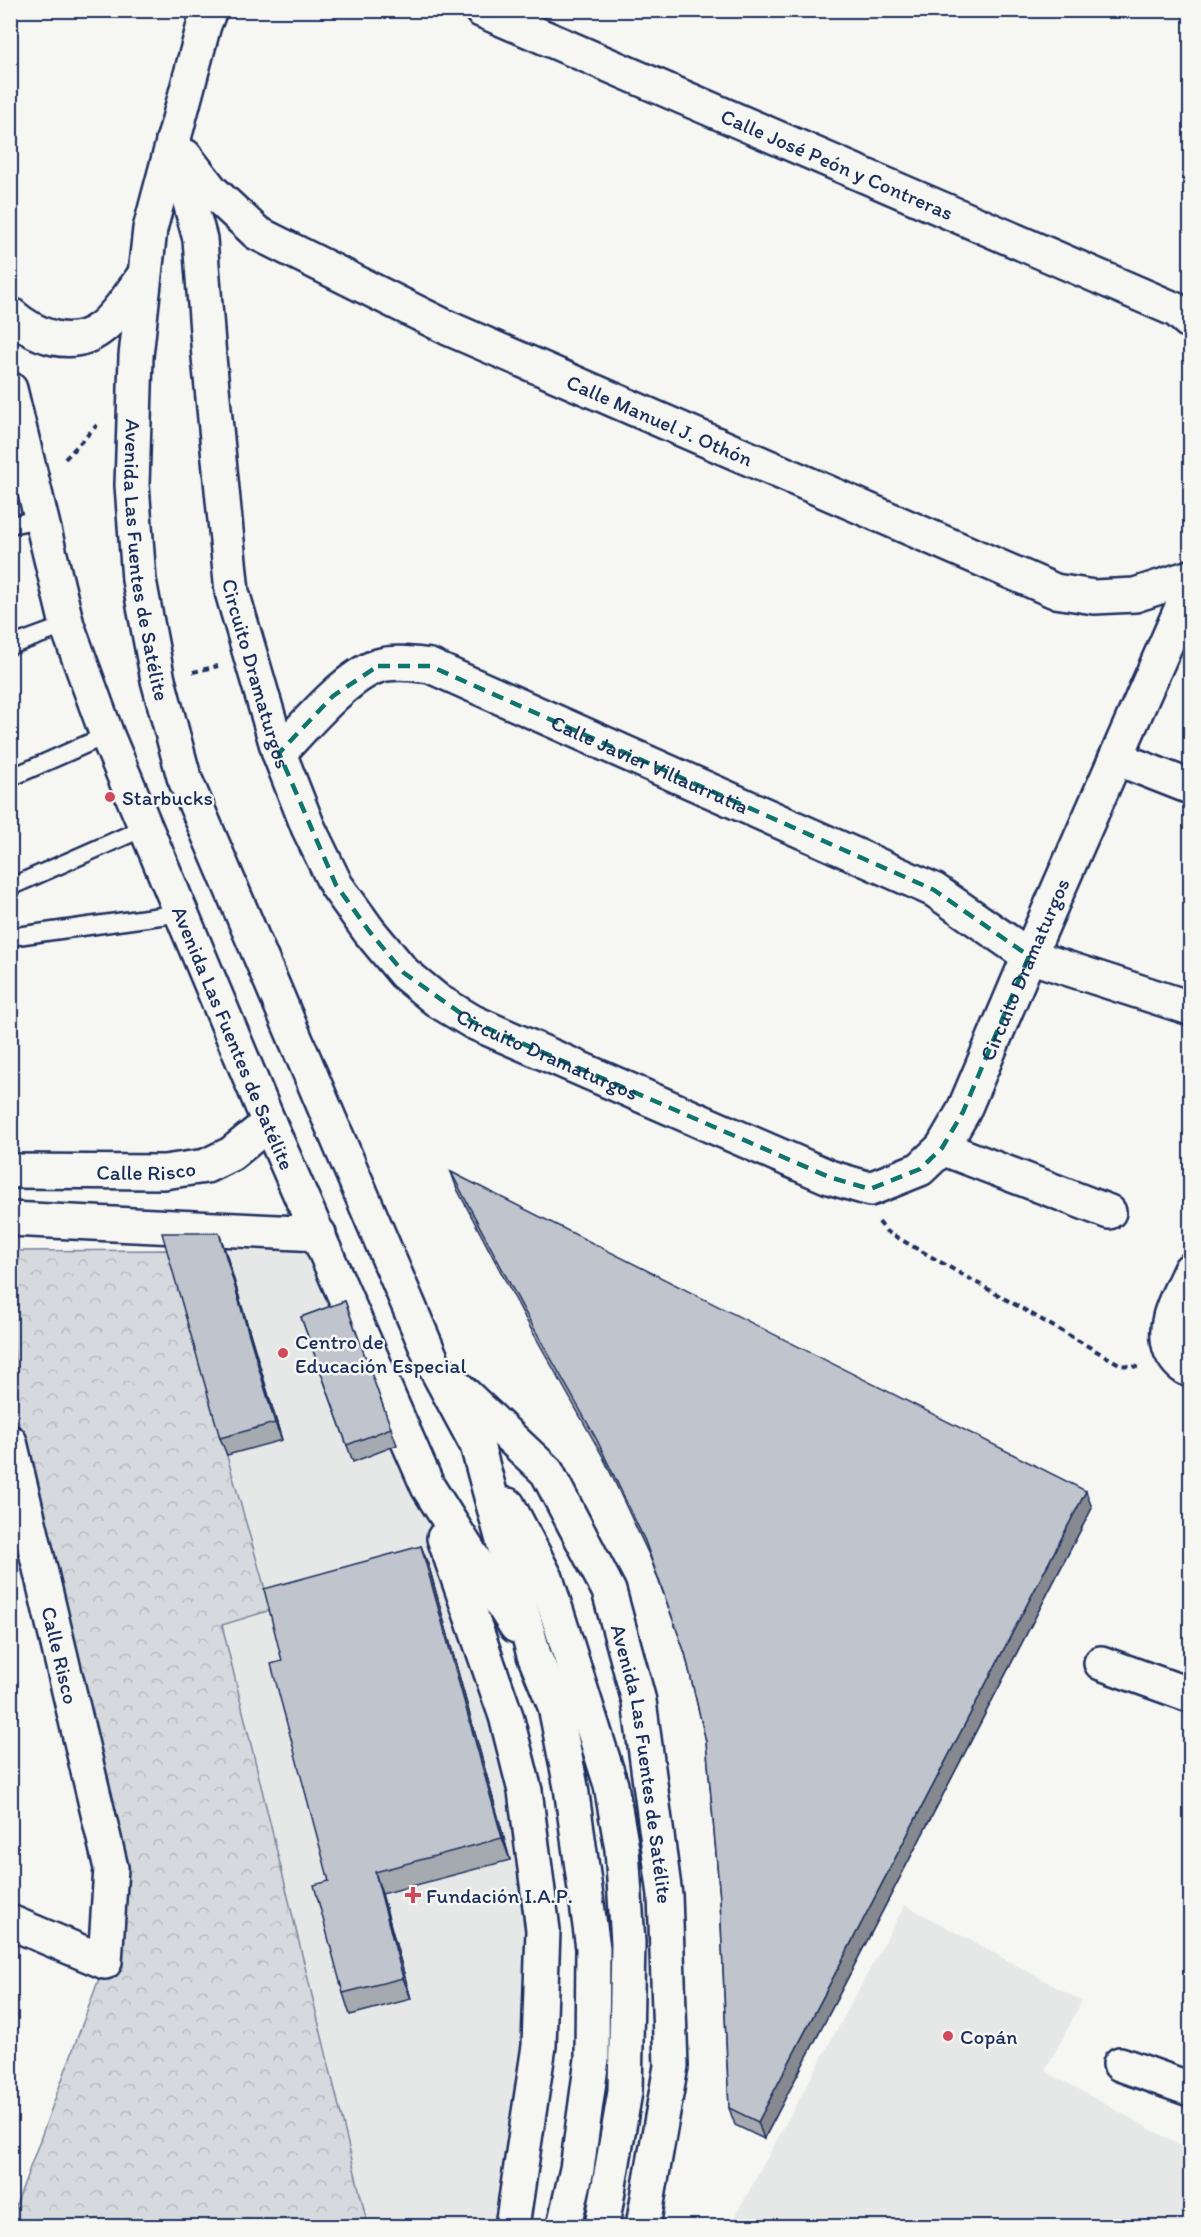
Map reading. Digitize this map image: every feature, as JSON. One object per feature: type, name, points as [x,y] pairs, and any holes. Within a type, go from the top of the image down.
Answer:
[{"type":"street","name":"Calle José Peón y Contreras","points":[[481,10],[1176,310],[1191,322]]},
{"type":"street","points":[[10,315],[26,328],[46,337],[65,339],[84,337],[100,329],[116,314],[144,276],[150,229],[173,140],[213,15]]},
{"type":"street","name":"Calle Manuel J. Othón","points":[[173,140],[212,191],[257,232],[448,328],[1055,591],[1094,597],[1135,595],[1191,577]]},
{"type":"street","name":"Circuito Dramaturgos","points":[[173,140],[200,239],[232,592],[279,753],[308,827],[336,885],[369,931],[404,973],[438,1001],[484,1027],[818,1172],[870,1189],[920,1169],[942,1148],[963,1112],[1029,956],[1191,589]]},
{"type":"street","name":"Avenida Las Fuentes de Satélite","points":[[144,276],[136,357],[132,485],[138,568],[158,680],[184,777],[434,1365],[477,1445],[534,1655],[555,1706],[571,1787],[593,1948],[592,2059],[577,2169],[564,2226]]},
{"type":"street","name":"Avenida Las Fuentes de Satélite","points":[[10,389],[28,512],[107,735],[269,1123],[428,1487],[534,1655]]},
{"type":"street","name":"Calle Javier Villaurrutia","points":[[279,753],[333,696],[378,666],[403,663],[430,666],[934,890],[1029,956],[1191,1008]]},
{"type":"street","points":[[1116,758],[1191,787]]},
{"type":"street","name":"Calle Risco","points":[[10,1171],[164,1172],[206,1166],[231,1154],[269,1123]]},
{"type":"street","points":[[942,1148],[1109,1212]]},
{"type":"street","points":[[10,1219],[319,1234]]},
{"type":"street","points":[[1182,1364],[1166,1339],[1168,1321],[1191,1270]]},
{"type":"street","name":"Avenida Las Fuentes de Satélite","points":[[434,1365],[547,1472],[609,1591],[639,1701],[665,1895],[671,2066],[643,2226]]},
{"type":"street","name":"Calle Risco","points":[[10,1442],[111,1868],[105,1962],[10,1922]]},
{"type":"street","points":[[477,1445],[546,1578],[611,1785],[622,1849],[628,1943],[625,2092],[602,2226]]},
{"type":"street","points":[[428,1487],[509,1727],[525,1791],[543,1929],[539,2046],[512,2226]]},
{"type":"street","points":[[1101,1663],[1191,1695]]},
{"type":"street","points":[[1120,2064],[1191,2089]]},
{"type":"lane","points":[[10,646],[67,625]]},
{"type":"lane","points":[[10,778],[107,735]]},
{"type":"lane","points":[[10,888],[146,827]]},
{"type":"lane","points":[[10,937],[182,913]]},
{"type":"path","points":[[28,512],[114,408],[135,401]]},
{"type":"path","points":[[158,680],[250,659]]},
{"type":"path","points":[[870,1189],[870,1211],[886,1231],[1121,1365],[1143,1367],[1182,1364]]},
{"type":"highlighted area","points":[[378,666],[430,666],[934,890],[1029,956],[963,1112],[942,1148],[920,1169],[870,1189],[829,1177],[473,1022],[404,973],[369,931],[336,885],[279,753],[333,696]]},
{"type":"shaded area","name":"Fundación I.A.P.","points":[[324,1249],[428,1487],[535,1860],[512,2226],[368,2226],[222,1625],[271,1610],[168,1250]]},
{"type":"shaded area","name":"Copán","points":[[905,1905],[1082,2001],[1045,2071],[1190,2151],[1190,2226],[730,2226]]},
{"type":"green space","points":[[168,1250],[271,1610],[222,1625],[368,2226],[11,2226],[10,2222],[112,1943],[11,1442],[11,1421],[18,1394],[11,1314],[11,1251]]},
{"type":"building","points":[[451,1172],[1086,1491],[758,2122],[729,2108],[720,1898],[706,1741],[685,1653],[645,1541],[597,1440],[525,1312]]},
{"type":"building","points":[[162,1233],[219,1233],[275,1423],[220,1438]]},
{"type":"building","points":[[345,1301],[391,1428],[347,1445],[301,1317]]},
{"type":"building","points":[[421,1546],[502,1838],[375,1872],[403,1978],[343,1993],[314,1885],[329,1881],[271,1664],[282,1661],[264,1589]]},
{"type":"place","name":"Starbucks","points":[[110,797]]},
{"type":"place","name":"Centro de Educación Especial","points":[[283,1353]]},
{"type":"place","name":"Fundación I.A.P.","points":[[413,1895]]},
{"type":"place","name":"Copán","points":[[948,2036]]}]
